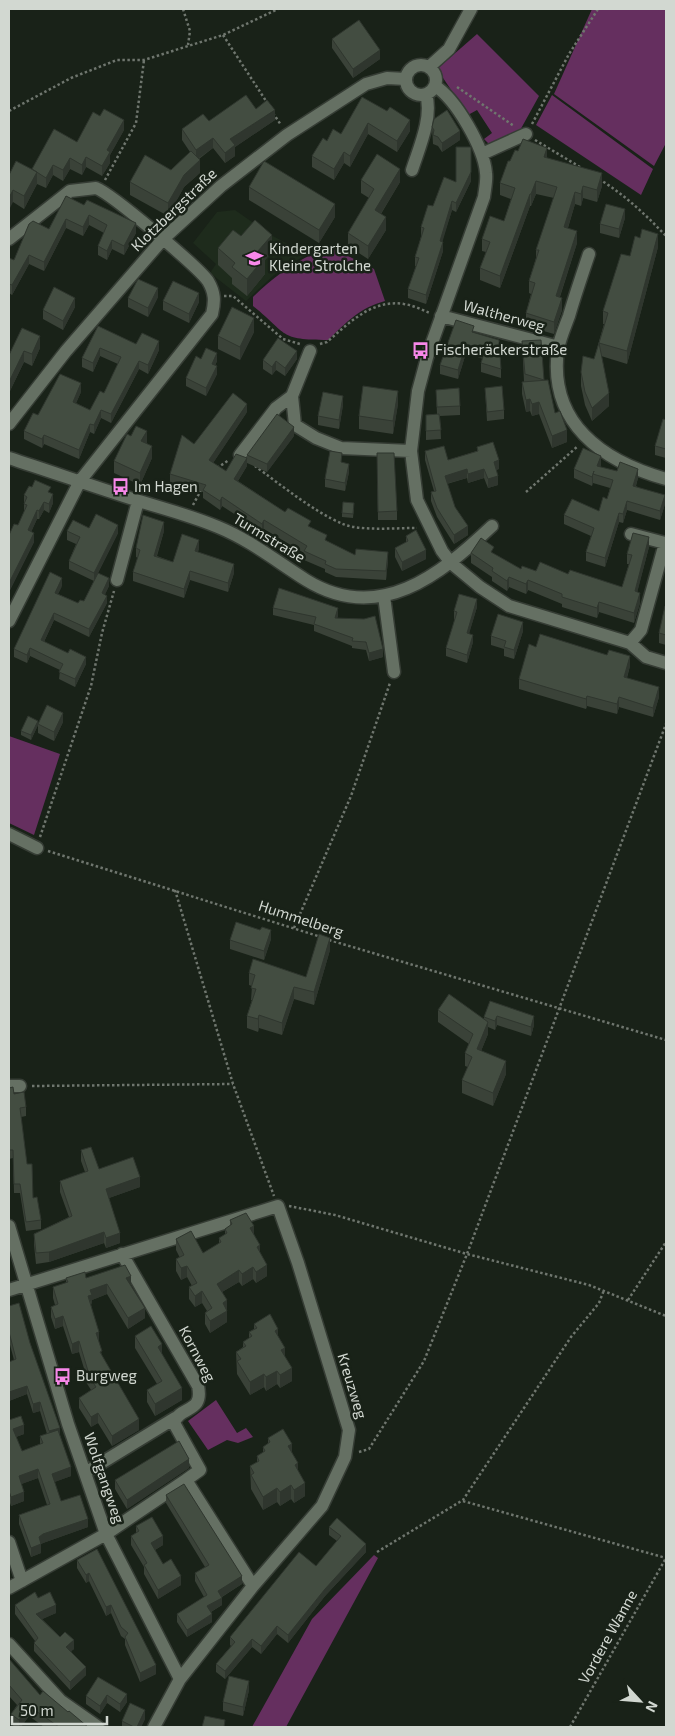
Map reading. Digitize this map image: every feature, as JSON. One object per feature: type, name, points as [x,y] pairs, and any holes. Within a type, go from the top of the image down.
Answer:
[{"type":"street","points":[[430,68],[449,49],[471,9]]},
{"type":"street","points":[[412,170],[426,122],[430,90],[435,76],[430,68],[416,66],[409,71],[406,79],[412,92],[430,90],[442,90],[466,123],[482,154],[486,173],[484,196],[428,354],[418,391],[411,451],[417,500],[431,529],[451,563],[480,587],[510,606],[630,643],[646,657],[666,663]]},
{"type":"street","name":"Klotzbergstraße","points":[[9,424],[66,351],[163,240],[221,186],[287,135],[366,84],[387,78],[406,79]]},
{"type":"street","points":[[482,154],[526,134]]},
{"type":"street","points":[[9,239],[70,191],[84,188],[101,189],[163,240],[207,280],[215,297],[212,314],[80,481],[9,621]]},
{"type":"street","name":"Waltherweg","points":[[589,254],[559,347],[556,378],[566,409],[586,438],[600,450],[630,467],[666,479]]},
{"type":"street","name":"Waltherweg","points":[[441,316],[559,347]]},
{"type":"street","points":[[310,347],[292,396],[295,425],[316,438],[341,448],[411,451]]},
{"type":"street","points":[[240,455],[276,408],[292,396]]},
{"type":"street","name":"Turmstraße","points":[[9,458],[138,501],[188,515],[242,538],[324,590],[353,597],[384,596],[409,589],[451,563]]},
{"type":"street","points":[[117,580],[138,501]]},
{"type":"street","points":[[451,563],[492,526]]},
{"type":"street","points":[[630,534],[665,542],[641,630],[630,643]]},
{"type":"street","points":[[384,596],[394,672]]},
{"type":"street","points":[[9,834],[37,848]]},
{"type":"street","points":[[9,1290],[278,1206]]},
{"type":"street","name":"Kreuzweg","points":[[180,1679],[253,1586],[322,1506],[346,1457],[349,1430],[298,1263],[278,1206]]},
{"type":"street","name":"Wolfgangweg","points":[[9,1226],[85,1473],[106,1534],[180,1679]]},
{"type":"street","name":"Kornweg","points":[[127,1252],[198,1386],[200,1396],[195,1406],[175,1418]]},
{"type":"street","points":[[85,1473],[175,1418]]},
{"type":"street","points":[[9,1588],[106,1534],[200,1470],[174,1423],[175,1418]]},
{"type":"street","points":[[186,1480],[253,1586]]},
{"type":"street","points":[[9,1542],[22,1581]]},
{"type":"street","points":[[9,1644],[61,1701],[98,1727]]},
{"type":"street","points":[[154,1727],[180,1679]]},
{"type":"path","points":[[183,9],[190,31],[188,45]]},
{"type":"path","points":[[9,110],[71,78],[117,60],[144,60],[223,35],[278,9]]},
{"type":"path","points":[[526,134],[569,54],[598,9]]},
{"type":"path","points":[[223,35],[287,135]]},
{"type":"path","points":[[101,189],[136,123],[144,60]]},
{"type":"path","points":[[456,87],[585,171]]},
{"type":"path","points":[[593,176],[619,192],[646,215],[666,236]]},
{"type":"path","points":[[215,297],[233,296],[283,339],[310,347],[327,342],[362,312],[391,303],[405,304],[441,316]]},
{"type":"path","points":[[526,492],[586,438]]},
{"type":"path","points":[[211,472],[240,455],[300,500],[344,525],[354,528],[431,529]]},
{"type":"path","points":[[188,515],[202,489]]},
{"type":"path","points":[[37,848],[91,686],[102,633],[117,580]]},
{"type":"path","points":[[294,928],[351,796],[394,672]]},
{"type":"path","points":[[346,1457],[369,1449],[424,1361],[467,1254],[666,724]]},
{"type":"path","name":"Hummelberg","points":[[37,848],[666,1040]]},
{"type":"path","points":[[175,890],[234,1084],[278,1206],[296,1206],[335,1215],[467,1254],[536,1270],[604,1290],[666,1316]]},
{"type":"path","points":[[14,1086],[234,1084]]},
{"type":"path","points":[[628,1300],[666,1242]]},
{"type":"path","points":[[377,1552],[463,1500],[571,1337],[599,1303],[604,1290]]},
{"type":"path","points":[[463,1500],[666,1558]]},
{"type":"path","name":"Vordere Wanne","points":[[570,1727],[666,1558]]},
{"type":"shaded area","points":[[592,9],[666,9],[666,143],[654,166],[554,94]]},
{"type":"shaded area","points":[[477,34],[539,96],[518,134],[490,145],[484,139],[492,133],[477,110],[468,115],[437,69]]},
{"type":"shaded area","points":[[552,95],[653,169],[641,195],[536,125]]},
{"type":"shaded area","name":"Kindergarten Kleine Strolche","points":[[235,210],[269,234],[307,254],[274,275],[246,301],[210,273],[216,264],[193,243],[217,212]]},
{"type":"shaded area","points":[[330,247],[374,269],[385,301],[361,312],[328,340],[300,339],[285,334],[253,306],[253,297],[270,281],[289,268],[309,256]]},
{"type":"shaded area","points":[[9,736],[60,754],[34,835],[9,823]]},
{"type":"shaded area","points":[[216,1400],[237,1433],[246,1428],[253,1437],[238,1443],[227,1440],[208,1450],[188,1421]]},
{"type":"shaded area","points":[[374,1555],[378,1558],[286,1727],[252,1727],[312,1619]]},
{"type":"building","points":[[359,20],[380,50],[353,69],[332,39]]},
{"type":"building","points":[[246,95],[256,109],[267,100],[275,110],[230,139],[235,145],[225,153],[213,138],[196,150],[182,129],[203,114],[209,121]]},
{"type":"building","points":[[362,97],[387,111],[390,107],[410,120],[397,141],[368,123],[350,156],[344,152],[334,169],[312,156],[323,138],[327,141],[333,129],[341,134]]},
{"type":"building","points":[[104,109],[124,120],[107,150],[110,152],[102,166],[86,157],[82,165],[70,158],[63,170],[53,165],[46,178],[32,169],[54,129],[77,142],[93,112],[100,116]]},
{"type":"building","points":[[447,110],[460,131],[442,143],[438,137],[433,135],[434,130],[432,127],[434,119]]},
{"type":"building","points":[[523,139],[547,148],[544,157],[602,173],[597,190],[583,186],[581,194],[575,192],[564,227],[577,231],[556,296],[562,298],[554,322],[526,313],[535,283],[529,281],[539,250],[536,250],[557,187],[536,181],[500,276],[480,268],[490,242],[482,239],[490,216],[504,221],[515,188],[500,183],[508,161],[510,161],[515,150],[518,151]]},
{"type":"building","points":[[456,147],[471,147],[471,172],[456,203],[452,201],[440,241],[443,242],[426,295],[408,289],[419,258],[415,257],[424,228],[421,227],[428,205],[433,206],[444,177],[456,182]]},
{"type":"building","points":[[191,151],[200,160],[184,175],[168,203],[130,182],[145,155],[171,170]]},
{"type":"building","points":[[377,154],[400,169],[375,210],[386,217],[368,246],[348,233],[374,189],[361,180]]},
{"type":"building","points":[[16,161],[37,172],[24,196],[13,190],[9,198],[9,175]]},
{"type":"building","points":[[264,161],[335,204],[319,230],[249,187]]},
{"type":"building","points":[[66,196],[84,205],[87,200],[136,223],[124,246],[112,240],[107,251],[98,246],[107,225],[89,215],[83,227],[66,219],[44,262],[29,255],[12,285],[9,284],[9,258],[14,260],[29,224],[33,221],[49,229]]},
{"type":"building","points":[[606,204],[625,209],[619,229],[600,224]]},
{"type":"building","points":[[255,220],[272,235],[258,251],[265,257],[247,279],[232,267],[235,263],[218,248],[233,230],[241,236]]},
{"type":"building","points":[[642,229],[658,234],[627,351],[599,343],[608,313],[603,311],[621,254],[630,256],[635,236],[640,238]]},
{"type":"building","points":[[138,279],[158,288],[148,308],[128,298]]},
{"type":"building","points":[[173,281],[199,293],[189,314],[163,301]]},
{"type":"building","points":[[54,287],[75,298],[63,321],[43,310]]},
{"type":"building","points":[[232,307],[254,318],[240,347],[218,336]]},
{"type":"building","points":[[456,320],[474,326],[472,332],[499,340],[501,369],[481,363],[485,350],[466,344],[458,370],[440,365]]},
{"type":"building","points":[[98,326],[136,344],[142,333],[159,341],[148,365],[139,361],[111,414],[101,410],[94,425],[90,424],[79,450],[44,435],[42,439],[24,431],[33,413],[38,415],[60,374],[81,383],[73,402],[90,410],[100,391],[104,393],[121,357],[100,348],[93,363],[82,358]]},
{"type":"building","points":[[22,328],[40,336],[32,354],[24,351],[9,382],[9,355]]},
{"type":"building","points":[[278,338],[297,351],[285,368],[276,361],[272,367],[263,360]]},
{"type":"building","points":[[541,340],[544,380],[525,374],[522,341]]},
{"type":"building","points":[[599,343],[609,393],[592,408],[585,392],[581,372],[583,356],[594,359]]},
{"type":"building","points":[[206,348],[217,353],[212,364],[217,366],[206,388],[186,378],[196,356],[201,359]]},
{"type":"building","points":[[548,380],[555,413],[560,411],[567,430],[552,436],[539,402],[532,404],[530,399],[526,400],[522,382]]},
{"type":"building","points":[[363,386],[398,391],[393,421],[359,416]]},
{"type":"building","points":[[502,386],[504,410],[487,412],[485,388]]},
{"type":"building","points":[[459,388],[460,406],[437,407],[436,390]]},
{"type":"building","points":[[323,392],[343,396],[339,420],[318,416]]},
{"type":"building","points":[[233,393],[247,404],[209,460],[226,471],[236,454],[247,458],[234,479],[285,512],[288,508],[311,521],[308,526],[327,535],[325,540],[355,555],[356,549],[388,552],[386,571],[336,569],[325,564],[326,561],[304,551],[307,546],[264,520],[262,524],[222,497],[220,501],[203,490],[206,485],[170,474],[182,435],[194,444]]},
{"type":"building","points":[[277,414],[294,427],[267,464],[247,455]]},
{"type":"building","points":[[439,414],[441,430],[426,431],[426,415]]},
{"type":"building","points":[[663,419],[666,420],[666,449],[655,446]]},
{"type":"building","points":[[136,426],[147,431],[141,441],[152,446],[140,473],[114,461],[127,434],[131,436]]},
{"type":"building","points":[[493,442],[499,460],[494,462],[498,476],[488,479],[484,469],[468,474],[467,469],[445,476],[455,507],[468,526],[454,535],[437,508],[431,492],[436,491],[425,451],[444,446],[448,460],[478,451],[477,447]]},
{"type":"building","points":[[583,448],[601,456],[597,466],[617,471],[620,462],[638,469],[633,486],[665,495],[660,511],[627,501],[623,514],[619,513],[605,558],[586,552],[594,528],[564,515],[572,499],[599,511],[603,497],[607,499],[613,480],[593,474],[592,477],[574,469]]},
{"type":"building","points":[[330,451],[342,453],[341,462],[349,464],[345,483],[325,479]]},
{"type":"building","points":[[377,453],[394,453],[397,511],[378,512]]},
{"type":"building","points":[[35,480],[51,487],[48,492],[53,494],[49,504],[44,502],[39,511],[37,510],[28,530],[34,533],[9,583],[9,535],[14,524],[18,525],[27,505],[24,504],[27,497],[24,495],[29,486],[32,487]]},
{"type":"building","points":[[343,502],[354,503],[353,514],[342,513]]},
{"type":"building","points":[[96,514],[118,525],[94,573],[69,561],[80,537],[67,531],[73,520],[89,528]]},
{"type":"building","points":[[143,515],[164,522],[154,556],[173,562],[182,534],[199,540],[195,551],[234,564],[228,583],[190,571],[184,589],[133,572],[140,550],[136,548]]},
{"type":"building","points":[[416,530],[426,550],[402,562],[395,548],[408,541],[406,536]]},
{"type":"building","points":[[633,533],[649,537],[635,591],[640,593],[634,613],[599,602],[597,608],[562,597],[562,594],[528,580],[526,584],[509,577],[507,581],[492,571],[493,568],[471,553],[481,538],[494,547],[491,552],[521,569],[522,566],[536,571],[540,562],[568,574],[570,570],[622,587],[632,555],[627,554]]},
{"type":"building","points":[[50,572],[62,578],[55,593],[78,603],[80,600],[84,601],[98,573],[109,578],[102,593],[107,596],[89,629],[54,613],[41,640],[68,653],[70,649],[86,657],[75,679],[59,672],[63,664],[30,648],[27,655],[14,649]]},
{"type":"building","points":[[279,588],[338,608],[335,618],[364,619],[375,616],[383,649],[369,653],[366,642],[352,641],[353,638],[314,624],[316,617],[273,608]]},
{"type":"building","points":[[459,594],[477,599],[467,633],[473,635],[467,655],[446,648],[457,612],[454,611]]},
{"type":"building","points":[[666,607],[666,635],[659,633]]},
{"type":"building","points":[[498,614],[523,622],[514,650],[504,647],[506,641],[491,636]]},
{"type":"building","points":[[540,634],[607,655],[609,650],[630,656],[624,677],[659,687],[653,708],[619,697],[617,704],[587,696],[586,699],[519,679],[529,644],[536,647]]},
{"type":"building","points":[[47,705],[63,713],[54,732],[38,724]]},
{"type":"building","points":[[28,716],[38,721],[31,735],[21,731]]},
{"type":"building","points":[[236,922],[260,930],[262,927],[271,930],[264,951],[230,940]]},
{"type":"building","points":[[319,934],[330,938],[314,992],[294,987],[282,1023],[259,1015],[258,1019],[247,1016],[256,989],[251,988],[255,975],[249,973],[253,959],[306,977]]},
{"type":"building","points":[[449,994],[488,1022],[477,1049],[506,1061],[493,1093],[462,1080],[472,1057],[465,1053],[473,1034],[438,1010]]},
{"type":"building","points":[[490,1001],[534,1016],[531,1027],[497,1016],[495,1021],[484,1017]]},
{"type":"building","points":[[13,1087],[14,1094],[24,1092],[26,1107],[20,1108],[27,1164],[32,1164],[33,1198],[37,1197],[41,1220],[26,1222],[20,1184],[14,1184],[13,1150],[9,1150],[9,1088]]},
{"type":"building","points":[[91,1147],[99,1169],[133,1157],[140,1177],[106,1189],[120,1233],[106,1238],[104,1232],[49,1252],[36,1253],[34,1234],[72,1216],[60,1181],[88,1171],[81,1150]]},
{"type":"building","points":[[246,1213],[254,1226],[250,1228],[260,1245],[257,1247],[267,1265],[256,1272],[253,1267],[242,1274],[239,1270],[217,1284],[227,1300],[223,1303],[227,1311],[210,1321],[205,1313],[212,1308],[202,1291],[195,1296],[189,1287],[197,1283],[187,1266],[181,1268],[176,1259],[184,1255],[176,1239],[191,1231],[203,1253],[221,1242],[219,1238],[227,1233],[225,1229],[232,1224],[230,1220]]},
{"type":"building","points":[[125,1265],[131,1276],[126,1278],[145,1308],[128,1318],[107,1284],[90,1290],[92,1295],[88,1296],[99,1332],[96,1333],[102,1351],[100,1352],[139,1419],[112,1436],[98,1413],[91,1417],[79,1398],[96,1387],[86,1372],[88,1371],[79,1341],[72,1344],[63,1316],[55,1319],[51,1307],[58,1304],[53,1287],[68,1282],[66,1278],[85,1272],[86,1278]]},
{"type":"building","points":[[19,1303],[30,1343],[60,1428],[49,1431],[40,1402],[33,1404],[27,1386],[9,1392],[9,1362],[16,1359],[9,1332],[9,1306]]},
{"type":"building","points":[[270,1314],[278,1329],[275,1331],[285,1348],[281,1350],[292,1368],[280,1375],[277,1371],[266,1377],[264,1374],[250,1382],[237,1361],[241,1359],[236,1352],[246,1346],[243,1342],[252,1336],[249,1332],[257,1328],[254,1324]]},
{"type":"building","points":[[151,1326],[162,1344],[158,1347],[182,1388],[155,1404],[147,1390],[162,1381],[135,1336]]},
{"type":"building","points":[[21,1416],[24,1425],[13,1429],[22,1451],[43,1443],[40,1436],[58,1430],[71,1467],[52,1474],[61,1501],[80,1495],[88,1519],[43,1534],[39,1537],[41,1544],[31,1548],[19,1515],[50,1504],[38,1469],[19,1476],[24,1492],[11,1497],[9,1491],[9,1420]]},
{"type":"building","points":[[283,1429],[292,1444],[288,1446],[298,1463],[295,1465],[305,1483],[294,1490],[291,1485],[280,1492],[277,1488],[263,1497],[251,1475],[254,1473],[250,1466],[259,1461],[257,1456],[265,1451],[263,1447],[270,1442],[268,1438]]},
{"type":"building","points":[[179,1441],[189,1459],[127,1500],[115,1480]]},
{"type":"building","points":[[184,1484],[242,1576],[218,1591],[222,1598],[207,1606],[212,1614],[187,1630],[177,1614],[207,1595],[195,1573],[209,1565],[166,1495]]},
{"type":"building","points":[[152,1517],[163,1536],[151,1543],[163,1564],[171,1559],[181,1576],[158,1590],[144,1565],[147,1563],[131,1536],[139,1531],[136,1526]]},
{"type":"building","points":[[337,1518],[366,1544],[325,1589],[288,1635],[277,1626],[261,1646],[252,1639],[225,1671],[216,1664],[235,1642],[230,1637],[299,1552],[316,1566],[341,1536],[329,1527]]},
{"type":"building","points":[[97,1549],[156,1665],[140,1673],[125,1637],[128,1633],[121,1627],[111,1605],[106,1607],[89,1573],[86,1575],[77,1560]]},
{"type":"building","points":[[35,1592],[38,1598],[50,1592],[56,1605],[36,1614],[60,1637],[65,1632],[74,1640],[66,1647],[86,1667],[70,1682],[34,1643],[38,1638],[15,1605]]},
{"type":"building","points":[[9,1659],[40,1695],[43,1691],[88,1727],[59,1727],[29,1706],[19,1720],[11,1714],[22,1700],[9,1685]]},
{"type":"building","points":[[229,1676],[249,1681],[243,1707],[223,1702]]},
{"type":"building","points":[[98,1677],[127,1694],[120,1704],[107,1695],[100,1706],[86,1696]]},
{"type":"building","points":[[130,1703],[145,1710],[137,1727],[122,1721]]},
{"type":"building","points":[[205,1716],[225,1720],[224,1727],[202,1727]]},
{"type":"place","name":"Kindergarten Kleine Strolche","points":[[255,258]]},
{"type":"place","name":"Fischeräckerstraße","points":[[421,350]]},
{"type":"place","name":"Im Hagen","points":[[120,487]]},
{"type":"place","name":"Burgweg","points":[[62,1376]]}]
